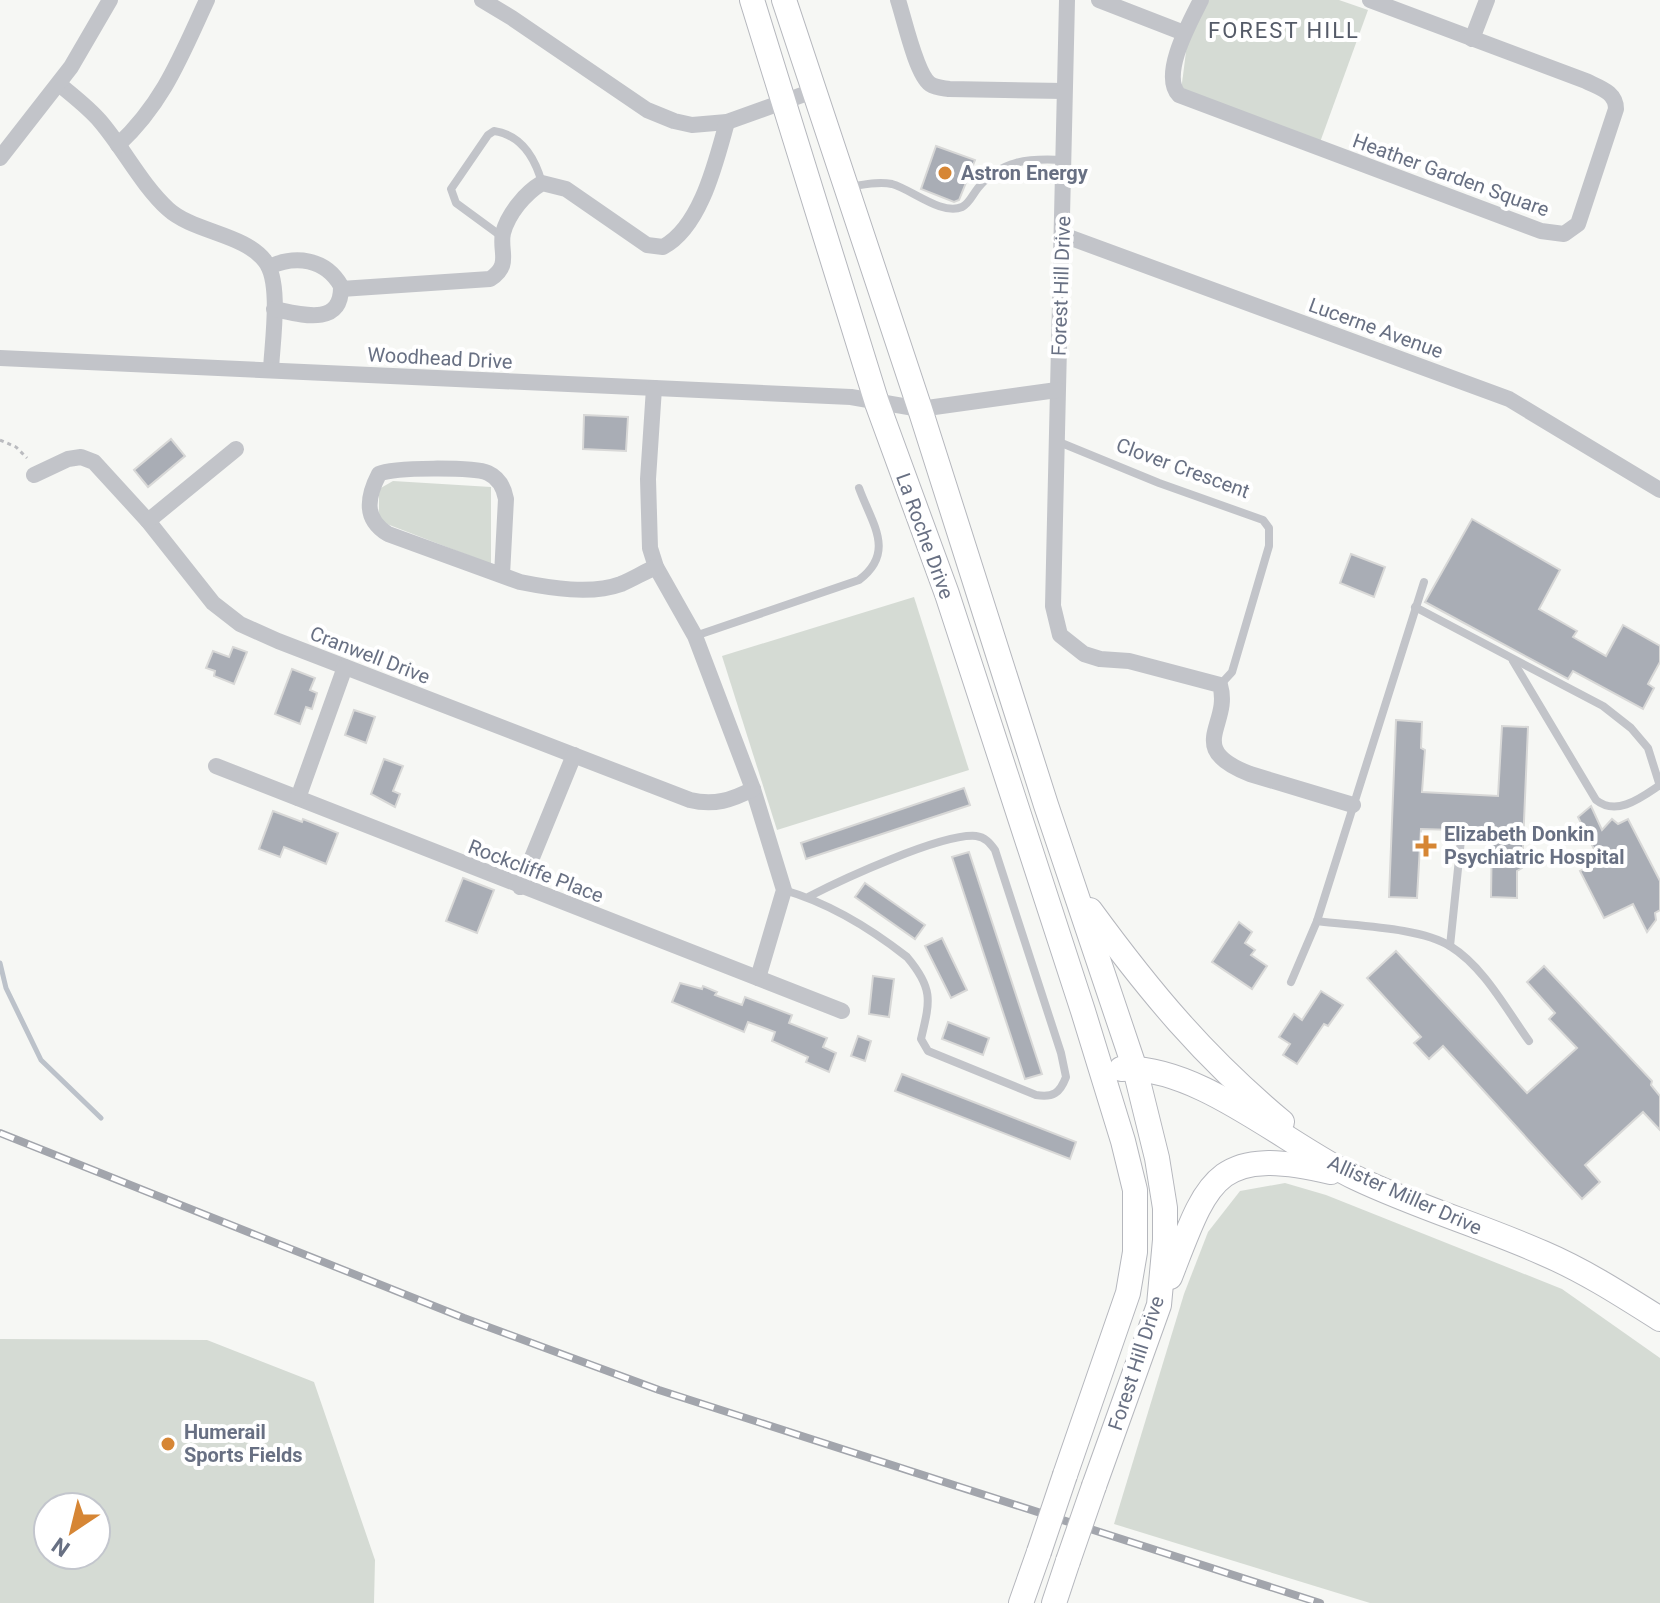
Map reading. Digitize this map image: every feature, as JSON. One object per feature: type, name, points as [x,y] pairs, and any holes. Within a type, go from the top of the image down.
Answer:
[{"type":"street","points":[[0,158],[59,84],[110,0]]},
{"type":"street","points":[[118,145],[160,98],[207,0]]},
{"type":"street","points":[[482,0],[647,110],[692,125],[727,122],[813,91]]},
{"type":"street","name":"La Roche Drive","points":[[752,0],[877,403],[947,594],[1102,1071]]},
{"type":"street","name":"La Roche Drive","points":[[784,0],[1135,1069]]},
{"type":"street","points":[[898,0],[920,67],[933,86],[1064,91]]},
{"type":"street","name":"Forest Hill Drive","points":[[1057,390],[1067,0]]},
{"type":"street","points":[[1099,0],[1184,33]]},
{"type":"street","name":"Heather Garden Square","points":[[1201,0],[1184,33],[1171,82],[1179,95],[1541,231],[1555,235],[1570,231],[1578,224],[1613,121],[1616,102],[1610,94],[1586,81],[1370,0]]},
{"type":"street","points":[[1472,39],[1487,0]]},
{"type":"street","points":[[59,84],[101,121],[169,210],[264,259],[269,267],[274,309],[271,370]]},
{"type":"street","points":[[341,289],[490,279],[504,262],[502,237],[508,221],[532,188],[542,183],[566,189],[647,245],[663,247],[679,236],[697,208],[713,171],[727,122]]},
{"type":"street","name":"Lucerne Avenue","points":[[1063,235],[1509,399],[1660,490]]},
{"type":"street","points":[[269,267],[296,258],[311,261],[330,271],[341,289],[338,302],[325,314],[311,316],[274,309]]},
{"type":"street","name":"Woodhead Drive","points":[[0,358],[851,397],[877,403]]},
{"type":"street","points":[[654,388],[648,529],[656,567],[695,636],[753,789],[784,890],[758,978]]},
{"type":"street","points":[[877,403],[920,409],[1057,390],[1059,442],[1053,606],[1060,635],[1084,654],[1100,659],[1129,661],[1220,685]]},
{"type":"street","points":[[148,521],[236,449]]},
{"type":"street","name":"Cranwell Drive","points":[[37,474],[68,459],[81,457],[94,462],[225,614],[253,630],[702,803],[732,799],[753,789]]},
{"type":"street","points":[[502,575],[506,499],[503,487],[495,477],[476,470],[395,469],[379,474],[368,505],[374,523],[380,529],[502,575],[540,586],[605,588],[656,567]]},
{"type":"street","points":[[298,798],[345,667]]},
{"type":"street","name":"Clover Crescent","points":[[1220,685],[1223,696],[1214,728],[1215,745],[1222,758],[1237,769],[1353,805]]},
{"type":"street","points":[[520,887],[574,755]]},
{"type":"street","name":"Rockcliffe Place","points":[[216,766],[842,1011]]},
{"type":"street","points":[[1076,892],[1145,984],[1187,1033],[1240,1087],[1351,1175]]},
{"type":"street","name":"Forest Hill Drive","points":[[1054,1603],[1159,1305],[1165,1208],[1157,1158],[1135,1069]]},
{"type":"street","name":"Allister Miller Drive","points":[[1102,1071],[1135,1069],[1198,1088],[1351,1175],[1543,1253],[1592,1276],[1660,1319]]},
{"type":"street","name":"Forest Hill Drive","points":[[1021,1603],[1120,1321],[1135,1252],[1135,1190],[1102,1071]]},
{"type":"street","points":[[1159,1305],[1196,1211],[1212,1186],[1225,1175],[1240,1167],[1268,1162],[1351,1175]]},
{"type":"lane","points":[[502,237],[456,203],[451,189],[488,135],[500,131],[526,148],[536,162],[542,183]]},
{"type":"lane","points":[[845,188],[881,182],[933,204],[955,208],[967,202],[1001,167],[1037,158],[1063,160]]},
{"type":"lane","name":"Clover Crescent","points":[[1059,442],[1159,483],[1246,512],[1263,520],[1269,528],[1269,546],[1232,672],[1220,685]]},
{"type":"lane","points":[[695,636],[859,580],[873,570],[880,550],[879,541],[859,488]]},
{"type":"lane","points":[[1291,982],[1317,921],[1424,582]]},
{"type":"lane","points":[[1415,607],[1603,706],[1631,728],[1648,748],[1660,786],[1621,806],[1601,804],[1596,800],[1513,660]]},
{"type":"lane","points":[[1450,946],[1462,830]]},
{"type":"lane","points":[[784,890],[808,897],[854,920],[894,947],[914,966],[930,997],[921,1039],[928,1051],[1036,1095],[1048,1097],[1058,1092],[1066,1077],[1061,1053],[990,842],[975,836],[949,840],[879,864],[808,897]]},
{"type":"lane","points":[[1317,921],[1402,931],[1450,946],[1474,966],[1529,1041]]},
{"type":"path","points":[[0,440],[16,447],[37,474]]},
{"type":"shaded area","points":[[1209,0],[1339,0],[1368,10],[1319,145],[1181,91],[1188,36]]},
{"type":"shaded area","points":[[393,481],[491,487],[491,564],[379,521],[379,489]]},
{"type":"shaded area","points":[[914,597],[969,770],[777,830],[722,656]]},
{"type":"shaded area","points":[[1285,1183],[1326,1195],[1562,1289],[1660,1358],[1660,1603],[1370,1603],[1114,1524],[1184,1294],[1208,1232],[1240,1191]]},
{"type":"shaded area","name":"Humerail Sports Fields","points":[[0,1339],[207,1340],[314,1382],[375,1560],[374,1603],[0,1603]]},
{"type":"building","points":[[936,146],[975,160],[959,200],[954,202],[921,189]]},
{"type":"building","points":[[584,415],[628,417],[626,451],[583,449]]},
{"type":"building","points":[[171,439],[185,456],[148,487],[134,470]]},
{"type":"building","points":[[1472,519],[1560,570],[1539,609],[1577,631],[1573,637],[1606,656],[1623,625],[1660,646],[1660,662],[1648,684],[1654,688],[1643,709],[1573,671],[1568,679],[1425,602]]},
{"type":"building","points":[[1351,554],[1385,567],[1374,597],[1340,583]]},
{"type":"building","points":[[233,647],[247,652],[234,684],[214,676],[215,671],[206,668],[213,651],[229,657]]},
{"type":"building","points":[[292,669],[315,678],[310,690],[317,693],[312,709],[306,707],[300,724],[275,714]]},
{"type":"building","points":[[354,710],[375,717],[366,743],[345,735]]},
{"type":"building","points":[[1396,720],[1422,722],[1421,748],[1425,750],[1422,792],[1498,796],[1502,726],[1528,727],[1522,868],[1517,871],[1517,898],[1491,897],[1492,831],[1469,830],[1462,823],[1455,830],[1421,829],[1417,898],[1389,897]]},
{"type":"building","points":[[384,759],[403,766],[393,791],[400,794],[395,807],[371,794]]},
{"type":"building","points":[[964,788],[970,805],[806,859],[801,843]]},
{"type":"building","points":[[1591,806],[1602,830],[1612,819],[1618,824],[1628,819],[1660,881],[1660,910],[1655,913],[1656,920],[1647,932],[1633,904],[1604,918],[1580,871],[1600,861],[1578,817]]},
{"type":"building","points":[[273,811],[338,833],[326,864],[284,847],[280,857],[259,849]]},
{"type":"building","points":[[969,852],[1042,1074],[1025,1079],[952,857]]},
{"type":"building","points":[[463,878],[494,890],[477,933],[446,921]]},
{"type":"building","points":[[865,883],[925,925],[915,939],[855,897]]},
{"type":"building","points":[[1239,922],[1252,932],[1245,943],[1255,950],[1251,955],[1267,966],[1252,989],[1212,962]]},
{"type":"building","points":[[942,938],[967,990],[951,998],[925,946]]},
{"type":"building","points":[[1396,951],[1527,1093],[1577,1048],[1549,1019],[1555,1013],[1527,982],[1544,966],[1652,1081],[1651,1085],[1660,1096],[1660,1130],[1643,1112],[1585,1165],[1600,1182],[1582,1199],[1443,1046],[1429,1059],[1414,1043],[1421,1037],[1367,978]]},
{"type":"building","points":[[873,976],[894,979],[889,1017],[869,1014]]},
{"type":"building","points":[[680,983],[702,989],[703,986],[717,992],[715,995],[742,1005],[745,997],[792,1015],[789,1023],[827,1038],[823,1047],[836,1053],[829,1072],[806,1062],[808,1057],[772,1041],[775,1032],[748,1022],[744,1032],[672,1002]]},
{"type":"building","points":[[1321,991],[1343,1005],[1328,1026],[1324,1024],[1297,1064],[1283,1055],[1290,1044],[1279,1037],[1294,1014],[1302,1020]]},
{"type":"building","points":[[948,1022],[989,1038],[983,1055],[942,1039]]},
{"type":"building","points":[[858,1036],[871,1041],[865,1061],[851,1056]]},
{"type":"building","points":[[902,1074],[1076,1142],[1070,1159],[895,1091]]},
{"type":"waterway","points":[[0,963],[6,988],[41,1060],[101,1118]]},
{"type":"railway","points":[[0,1133],[464,1318],[659,1390],[1320,1603]]},
{"type":"place","name":"Astron Energy","points":[[945,173]]},
{"type":"place","name":"Elizabeth Donkin Psychiatric Hospital","points":[[1426,846]]},
{"type":"place","name":"Humerail Sports Fields","points":[[168,1444]]},
{"type":"district","name":"FOREST HILL","points":[[1284,30]]}]
